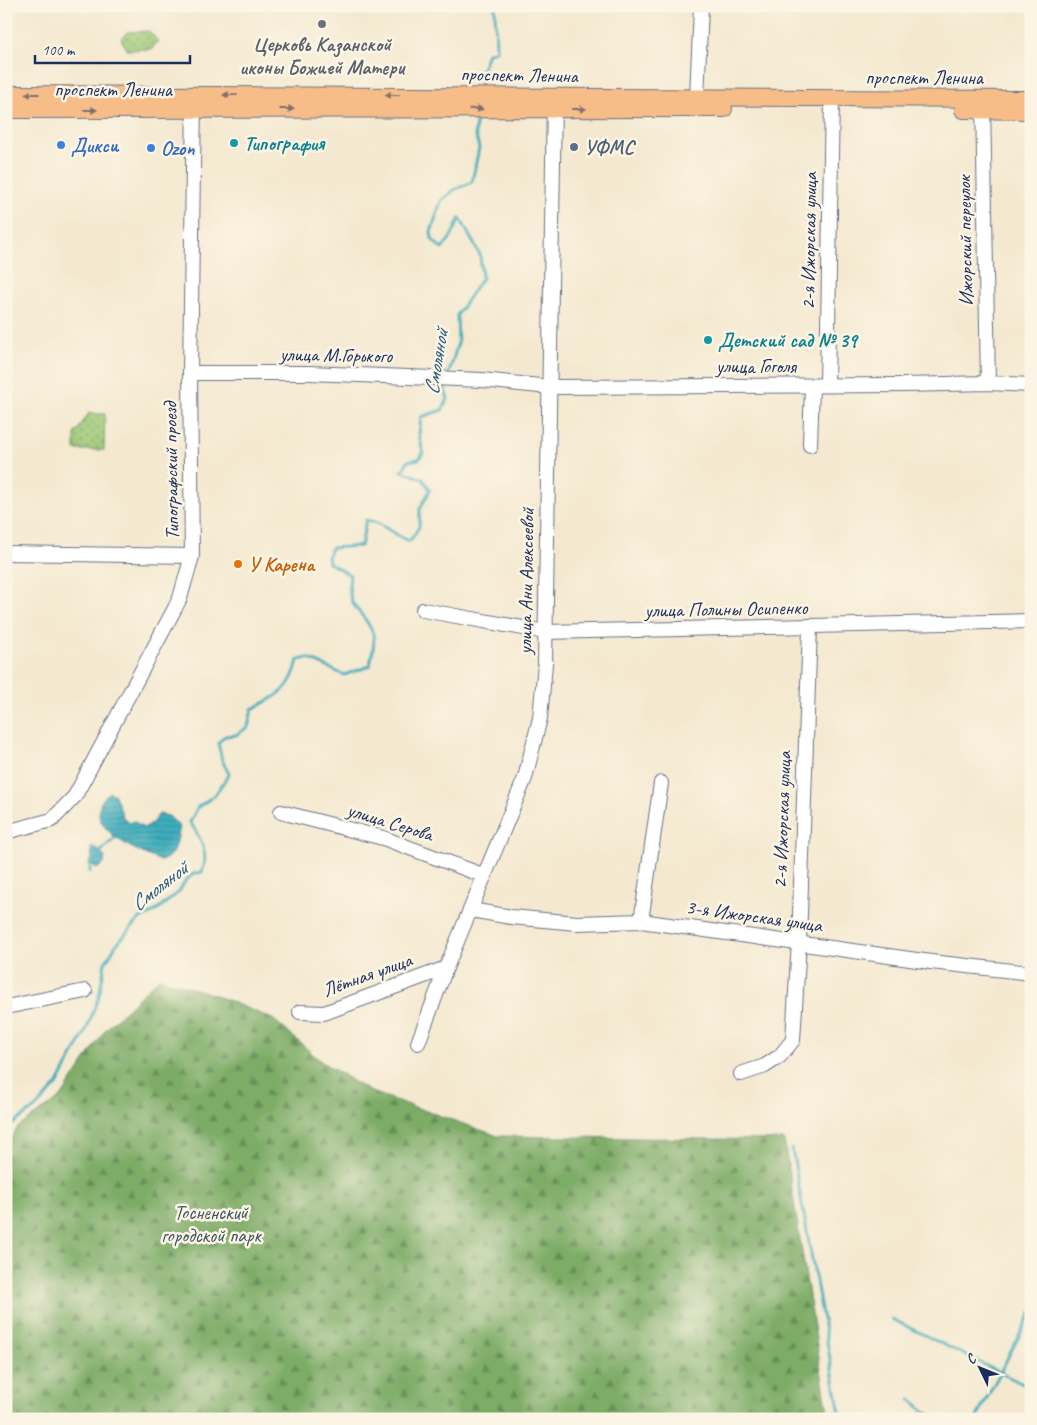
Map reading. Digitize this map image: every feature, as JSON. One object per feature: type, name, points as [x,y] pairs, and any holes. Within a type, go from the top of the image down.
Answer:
[{"type":"main road","name":"проспект Ленина","points":[[6,94],[194,102]]},
{"type":"main road","name":"проспект Ленина","points":[[554,103],[697,98],[832,104]]},
{"type":"main road","name":"проспект Ленина","points":[[983,105],[1031,99]]},
{"type":"main road","name":"проспект Ленина","points":[[6,110],[194,102],[440,101],[983,105],[1031,111]]},
{"type":"street","points":[[697,98],[701,6]]},
{"type":"street","name":"Типографский проезд","points":[[6,832],[41,824],[60,813],[78,791],[151,657],[180,598],[192,556],[190,373],[194,102]]},
{"type":"street","name":"улица Ани Алексеевой","points":[[418,1043],[446,968],[525,778],[535,743],[542,695],[545,632],[554,103]]},
{"type":"street","name":"2-я Ижорская улица","points":[[827,385],[832,104]]},
{"type":"street","name":"Ижорский переулок","points":[[983,105],[988,382]]},
{"type":"street","name":"улица М.Горького","points":[[190,373],[309,373],[482,380]]},
{"type":"street","name":"улица Гоголя","points":[[482,380],[549,387],[812,386],[988,382],[1031,384]]},
{"type":"street","points":[[810,445],[812,386]]},
{"type":"street","points":[[6,553],[192,556]]},
{"type":"street","name":"улица Полины Осипенко","points":[[423,610],[545,632],[810,628],[1031,621]]},
{"type":"street","name":"2-я Ижорская улица","points":[[741,1074],[766,1066],[780,1056],[793,1040],[799,942],[803,781],[810,628]]},
{"type":"street","points":[[641,921],[661,783]]},
{"type":"street","name":"улица Серова","points":[[281,812],[383,838],[485,876]]},
{"type":"street","name":"3-я Ижорская улица","points":[[471,910],[511,917],[569,922],[641,921],[931,962],[1031,973]]},
{"type":"street","name":"Лётная улица","points":[[300,1012],[324,1013],[446,968]]},
{"type":"street","points":[[6,1007],[85,991]]},
{"type":"green space","points":[[149,31],[158,41],[152,49],[127,50],[121,39],[127,32]]},
{"type":"green space","points":[[89,413],[105,414],[104,450],[75,450],[75,434]]},
{"type":"green space","name":"Тосненский городской парк","points":[[159,978],[215,995],[273,1019],[322,1062],[369,1091],[498,1136],[784,1140],[829,1419],[6,1419],[6,1148],[17,1128],[61,1097],[106,1029]]},
{"type":"water","points":[[109,792],[115,795],[124,819],[130,823],[134,821],[144,828],[151,824],[159,814],[169,816],[180,827],[175,847],[170,856],[161,861],[138,851],[113,835],[104,826],[99,815],[100,804]]},
{"type":"water","points":[[91,847],[96,848],[105,857],[104,864],[97,869],[92,865]]},
{"type":"waterway","name":"Смоляной","points":[[480,90],[482,70],[488,53],[496,51],[495,6]]},
{"type":"waterway","name":"Смоляной","points":[[448,376],[458,343],[457,315],[482,278],[480,255],[460,218],[451,237],[442,249],[432,239],[431,232],[441,201],[454,190],[472,182],[479,148],[475,133],[477,114]]},
{"type":"waterway","name":"Смоляной","points":[[6,1129],[35,1108],[57,1085],[86,1031],[99,996],[105,963],[116,945],[139,919],[153,913],[179,892],[186,880],[193,874],[202,872],[205,859],[203,846],[190,822],[198,807],[215,795],[229,774],[222,760],[218,743],[225,736],[236,735],[248,727],[252,709],[276,696],[287,686],[292,679],[298,660],[308,658],[344,675],[370,666],[374,646],[373,634],[365,619],[356,609],[350,596],[350,575],[329,563],[328,556],[331,548],[361,546],[366,520],[372,521],[410,541],[419,527],[420,509],[430,490],[423,479],[402,471],[408,461],[419,459],[423,453],[419,434],[421,417],[442,410],[448,399],[445,390],[447,382]]},
{"type":"waterway","points":[[98,854],[116,837]]},
{"type":"waterway","points":[[90,872],[90,862],[93,858]]},
{"type":"waterway","points":[[792,1149],[841,1419]]},
{"type":"waterway","points":[[976,1419],[1031,1313]]},
{"type":"waterway","points":[[892,1319],[1031,1388]]},
{"type":"waterway","points":[[910,1399],[934,1419]]},
{"type":"place","name":"Церковь Казанской иконы Божией Матери","points":[[322,24]]},
{"type":"place","name":"Типография","points":[[234,143]]},
{"type":"place","name":"Дикси","points":[[61,145]]},
{"type":"place","name":"УФМС","points":[[574,147]]},
{"type":"place","name":"Ozon","points":[[151,148]]},
{"type":"place","name":"Детский сад № 39","points":[[708,340]]},
{"type":"place","name":"У Карена","points":[[238,564]]}]
